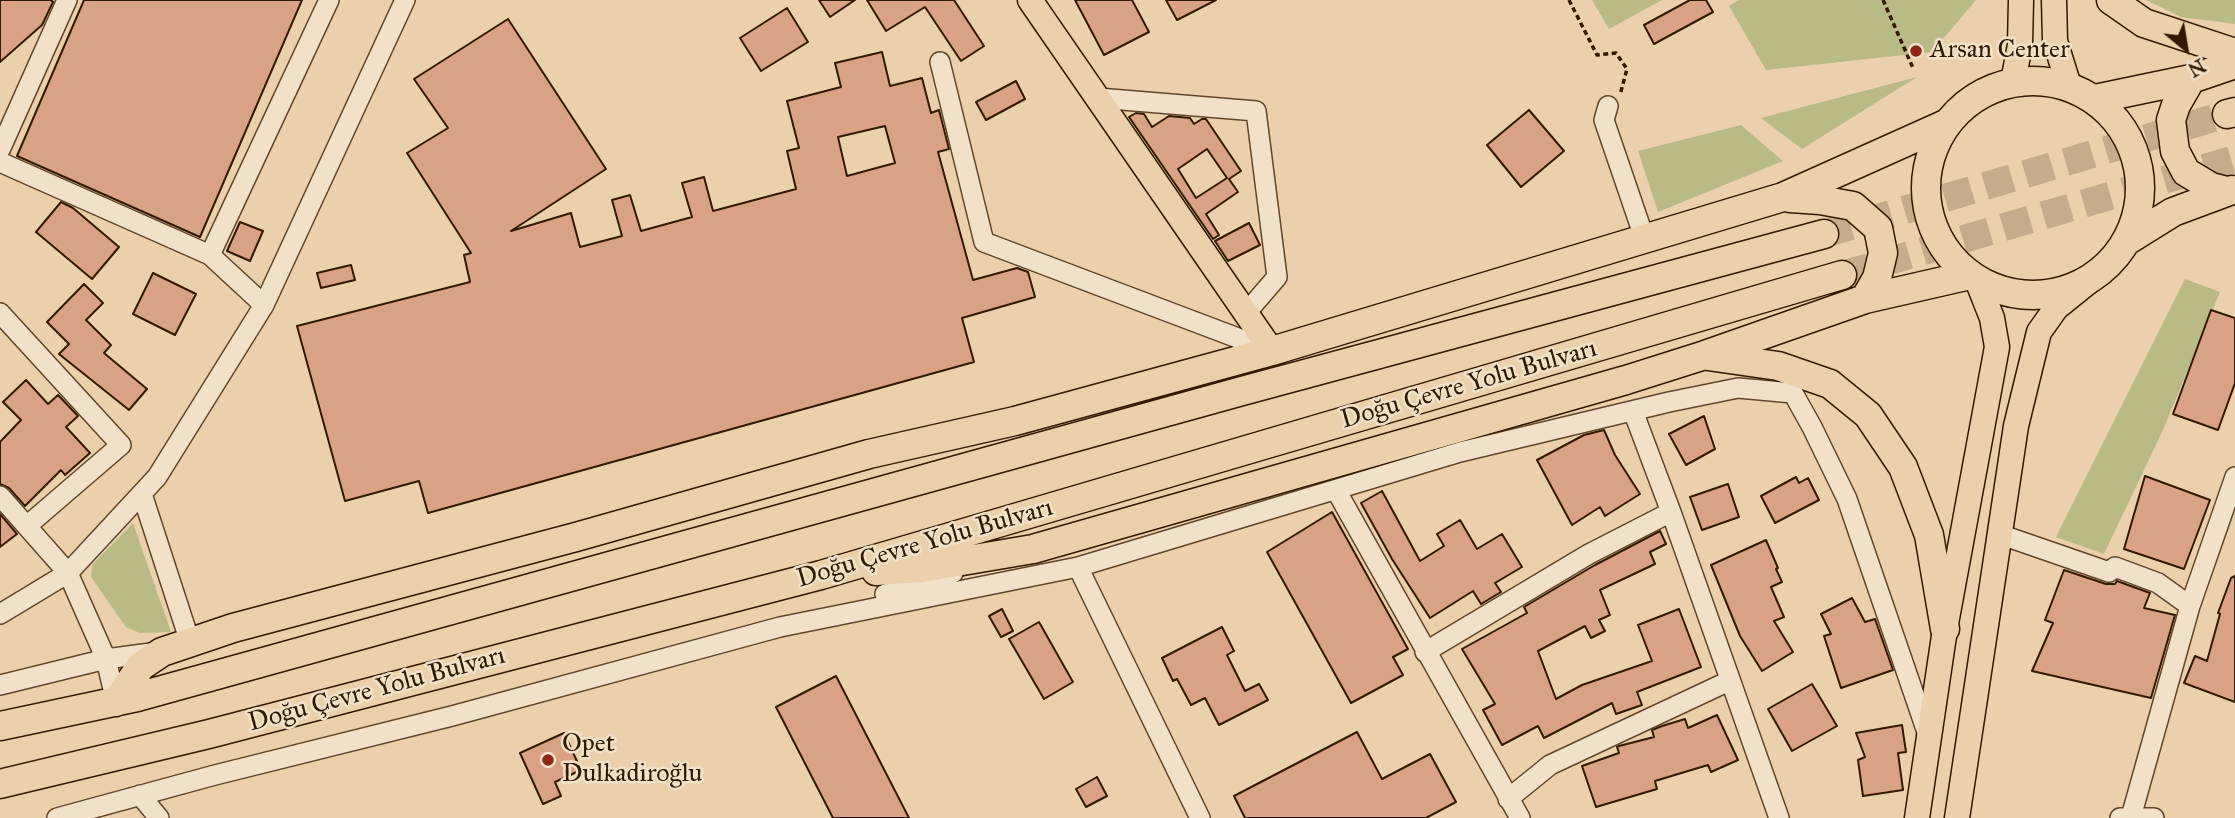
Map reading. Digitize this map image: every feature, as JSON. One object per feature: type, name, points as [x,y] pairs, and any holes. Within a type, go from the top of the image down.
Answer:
[{"type":"highway","points":[[2111,0],[2144,23],[2235,53]]},
{"type":"highway","points":[[2095,99],[2191,79],[2235,64]]},
{"type":"highway","points":[[2191,79],[2171,120],[2175,151],[2186,172],[2211,187],[2231,190]]},
{"type":"highway","points":[[2042,80],[2069,86],[2095,99],[2118,120],[2134,148],[2141,179],[2139,210],[2128,240],[2114,259],[2097,275],[2068,290],[2038,296],[2006,292],[1974,277],[1954,261],[1937,237],[1927,208],[1926,178],[1933,149],[1948,123],[1966,104],[1988,90],[2013,82],[2042,80]]},
{"type":"highway","points":[[116,702],[141,666],[162,652],[233,628],[576,537],[869,454],[1015,421],[1272,351],[1783,197],[1948,123]]},
{"type":"highway","points":[[2128,240],[2173,212],[2231,190]]},
{"type":"highway","points":[[1783,197],[1853,206],[1878,228],[1883,253],[1877,278],[1865,299]]},
{"type":"highway","name":"Doğu Çevre Yolu Bulvarı","points":[[0,726],[116,702],[1242,391],[1824,234]]},
{"type":"highway","name":"Doğu Çevre Yolu Bulvarı","points":[[0,784],[209,734],[821,575],[1842,275]]},
{"type":"highway","points":[[821,575],[921,568],[1033,549],[1705,355],[1865,299],[1974,277]]},
{"type":"highway","points":[[1705,355],[1778,366],[1830,384],[1868,415],[1903,467],[1929,536],[1945,629]]},
{"type":"main road","points":[[1030,0],[1272,351]]},
{"type":"main road","points":[[2013,82],[2020,45],[2021,0]]},
{"type":"main road","points":[[2054,0],[2055,41],[2069,86]]},
{"type":"main road","points":[[1957,818],[2016,425],[2039,332],[2056,308],[2097,275]]},
{"type":"main road","points":[[1917,818],[1945,629],[1997,347],[1992,318],[1974,277]]},
{"type":"street","points":[[0,150],[67,0]]},
{"type":"street","points":[[210,255],[329,0]]},
{"type":"street","points":[[0,614],[68,573],[157,477],[264,304],[405,0]]},
{"type":"street","points":[[940,62],[984,242],[1272,351]]},
{"type":"street","points":[[1098,98],[1256,111],[1277,277],[1246,313]]},
{"type":"street","points":[[1613,101],[1604,120],[1645,240]]},
{"type":"street","points":[[0,162],[210,255],[264,304]]},
{"type":"street","points":[[0,313],[121,445],[28,525]]},
{"type":"street","points":[[780,627],[1078,567],[1460,452],[1633,411],[1738,388],[1793,393],[1847,499],[1928,736]]},
{"type":"street","points":[[1633,411],[1779,818]]},
{"type":"street","points":[[2154,818],[2125,817],[2190,606],[2235,477]]},
{"type":"street","points":[[1336,490],[1520,818]]},
{"type":"street","points":[[142,494],[190,642]]},
{"type":"street","points":[[0,496],[68,573],[106,659],[116,702]]},
{"type":"street","points":[[1425,652],[1589,554],[1671,512]]},
{"type":"street","points":[[1999,534],[2109,572],[2115,567],[2158,583],[2190,606]]},
{"type":"street","points":[[57,818],[89,814],[140,795],[452,716],[780,627],[1033,549]]},
{"type":"street","points":[[1078,567],[1200,818]]},
{"type":"street","points":[[0,685],[106,659],[162,652]]},
{"type":"street","points":[[1508,799],[1550,765],[1729,681]]},
{"type":"street","points":[[140,795],[159,818]]},
{"type":"path","points":[[1569,0],[1597,55],[1616,53],[1627,69],[1613,101]]},
{"type":"path","points":[[1883,0],[1913,68]]},
{"type":"green space","points":[[1592,0],[1662,0],[1609,29]]},
{"type":"green space","points":[[1739,0],[1976,0],[1932,52],[1766,70],[1729,6]]},
{"type":"green space","points":[[2146,0],[2235,0],[2235,24],[2181,17]]},
{"type":"green space","points":[[1917,77],[1802,149],[1761,118]]},
{"type":"green space","points":[[1741,125],[1783,161],[1658,212],[1638,151]]},
{"type":"green space","points":[[2185,279],[2220,292],[2163,430],[2104,554],[2056,537]]},
{"type":"green space","points":[[133,523],[171,632],[140,633],[126,627],[91,577],[92,565]]},
{"type":"building","points":[[0,0],[53,2],[42,25],[0,62]]},
{"type":"building","points":[[84,0],[302,0],[200,237],[17,156]]},
{"type":"building","points":[[819,0],[855,0],[830,17]]},
{"type":"building","points":[[867,0],[954,0],[984,46],[961,61],[925,7],[886,31]]},
{"type":"building","points":[[1075,0],[1132,0],[1149,32],[1104,55]]},
{"type":"building","points":[[1166,0],[1216,0],[1177,20]]},
{"type":"building","points":[[1690,0],[1706,0],[1713,12],[1654,44],[1644,25]]},
{"type":"building","points":[[787,8],[808,42],[761,71],[740,38]]},
{"type":"building","points":[[508,19],[606,169],[511,231],[571,213],[580,247],[622,236],[612,200],[630,195],[641,231],[692,217],[682,183],[704,177],[713,211],[796,189],[787,151],[799,148],[787,101],[841,87],[835,63],[882,52],[890,86],[922,78],[931,113],[939,110],[949,149],[938,152],[973,280],[1017,268],[1028,272],[1035,297],[962,318],[974,362],[428,513],[419,481],[345,501],[297,326],[470,282],[464,255],[471,253],[407,153],[448,128],[414,79]],"holes":[[[885,126],[895,163],[847,176],[838,137]]]},
{"type":"building","points":[[1016,81],[1025,99],[986,120],[976,102]]},
{"type":"building","points":[[1529,110],[1564,151],[1521,187],[1487,145]]},
{"type":"building","points":[[1136,113],[1144,114],[1152,127],[1169,116],[1190,118],[1194,124],[1206,119],[1241,171],[1229,179],[1238,192],[1206,214],[1219,235],[1213,239],[1129,117]],"holes":[[[1207,149],[1227,178],[1196,198],[1178,169]]]},
{"type":"building","points":[[61,202],[73,208],[119,247],[92,279],[36,232]]},
{"type":"building","points":[[240,222],[263,231],[250,261],[227,251]]},
{"type":"building","points":[[1249,223],[1260,245],[1228,261],[1215,241]]},
{"type":"building","points":[[351,265],[355,280],[321,288],[317,273]]},
{"type":"building","points":[[153,273],[196,294],[175,335],[133,314]]},
{"type":"building","points":[[84,284],[103,303],[86,320],[111,345],[104,353],[147,389],[129,410],[59,354],[69,344],[47,322]]},
{"type":"building","points":[[2211,310],[2235,318],[2235,383],[2218,430],[2173,414]]},
{"type":"building","points":[[26,380],[48,404],[58,395],[78,416],[66,427],[90,453],[65,475],[61,470],[25,506],[9,488],[0,484],[0,442],[21,420],[3,402]]},
{"type":"building","points":[[1704,416],[1715,449],[1686,465],[1669,434]]},
{"type":"building","points":[[1604,430],[1615,455],[1640,494],[1605,516],[1600,507],[1572,525],[1537,460],[1584,435]]},
{"type":"building","points":[[2145,476],[2210,500],[2184,569],[2124,549]]},
{"type":"building","points":[[1796,477],[1799,483],[1808,478],[1819,500],[1775,523],[1761,496]]},
{"type":"building","points":[[1728,484],[1739,517],[1702,530],[1690,497]]},
{"type":"building","points":[[1382,491],[1420,561],[1444,546],[1437,534],[1460,520],[1477,549],[1502,534],[1522,567],[1495,583],[1501,592],[1481,604],[1473,591],[1430,618],[1392,559],[1361,503]]},
{"type":"building","points":[[1332,512],[1408,649],[1393,657],[1403,675],[1351,703],[1267,552]]},
{"type":"building","points":[[0,514],[17,534],[0,547]]},
{"type":"building","points":[[1660,531],[1666,544],[1650,552],[1655,564],[1600,590],[1610,615],[1599,620],[1605,631],[1591,638],[1585,626],[1538,651],[1556,699],[1582,685],[1652,661],[1638,625],[1679,609],[1701,667],[1637,692],[1642,705],[1616,714],[1612,703],[1544,738],[1538,726],[1502,745],[1483,710],[1495,704],[1462,649],[1527,613],[1524,607]]},
{"type":"building","points":[[1766,540],[1782,582],[1771,587],[1784,617],[1774,621],[1793,652],[1762,671],[1740,636],[1711,565]]},
{"type":"building","points":[[2064,570],[2106,584],[2115,584],[2117,581],[2150,593],[2144,608],[2175,615],[2151,698],[2032,671],[2053,623],[2045,620]]},
{"type":"building","points":[[2235,576],[2235,702],[2184,683],[2195,656],[2207,661],[2220,614],[2218,613],[2231,578]]},
{"type":"building","points":[[1852,598],[1865,622],[1875,619],[1893,670],[1841,688],[1824,636],[1831,634],[1821,614]]},
{"type":"building","points":[[1002,609],[1013,631],[1001,637],[989,616]]},
{"type":"building","points":[[1039,622],[1073,682],[1044,699],[1009,639]]},
{"type":"building","points":[[1222,627],[1234,651],[1227,655],[1245,691],[1259,684],[1268,700],[1219,725],[1205,698],[1191,705],[1177,679],[1173,681],[1162,658]]},
{"type":"building","points":[[836,676],[909,818],[833,818],[776,707]]},
{"type":"building","points":[[1812,684],[1837,726],[1792,751],[1768,709]]},
{"type":"building","points":[[1717,715],[1738,760],[1711,772],[1708,765],[1655,781],[1657,789],[1596,807],[1582,766],[1619,753],[1619,746],[1654,737],[1652,730],[1662,726],[1685,719],[1688,728]]},
{"type":"building","points":[[1902,725],[1906,752],[1898,753],[1903,790],[1863,796],[1858,760],[1865,757],[1856,733]]},
{"type":"building","points":[[1357,732],[1382,779],[1430,754],[1456,802],[1426,818],[1245,818],[1234,796]]},
{"type":"building","points":[[564,733],[581,770],[555,782],[561,796],[543,804],[520,753]]},
{"type":"building","points":[[1097,777],[1107,796],[1086,807],[1076,789]]},
{"type":"tunnel","points":[[1824,234],[2227,114]]},
{"type":"tunnel","points":[[1842,275],[2235,159]]},
{"type":"place","name":"Arsan Center","points":[[1916,51]]},
{"type":"place","name":"Opet Dulkadiroğlu","points":[[548,760]]}]
